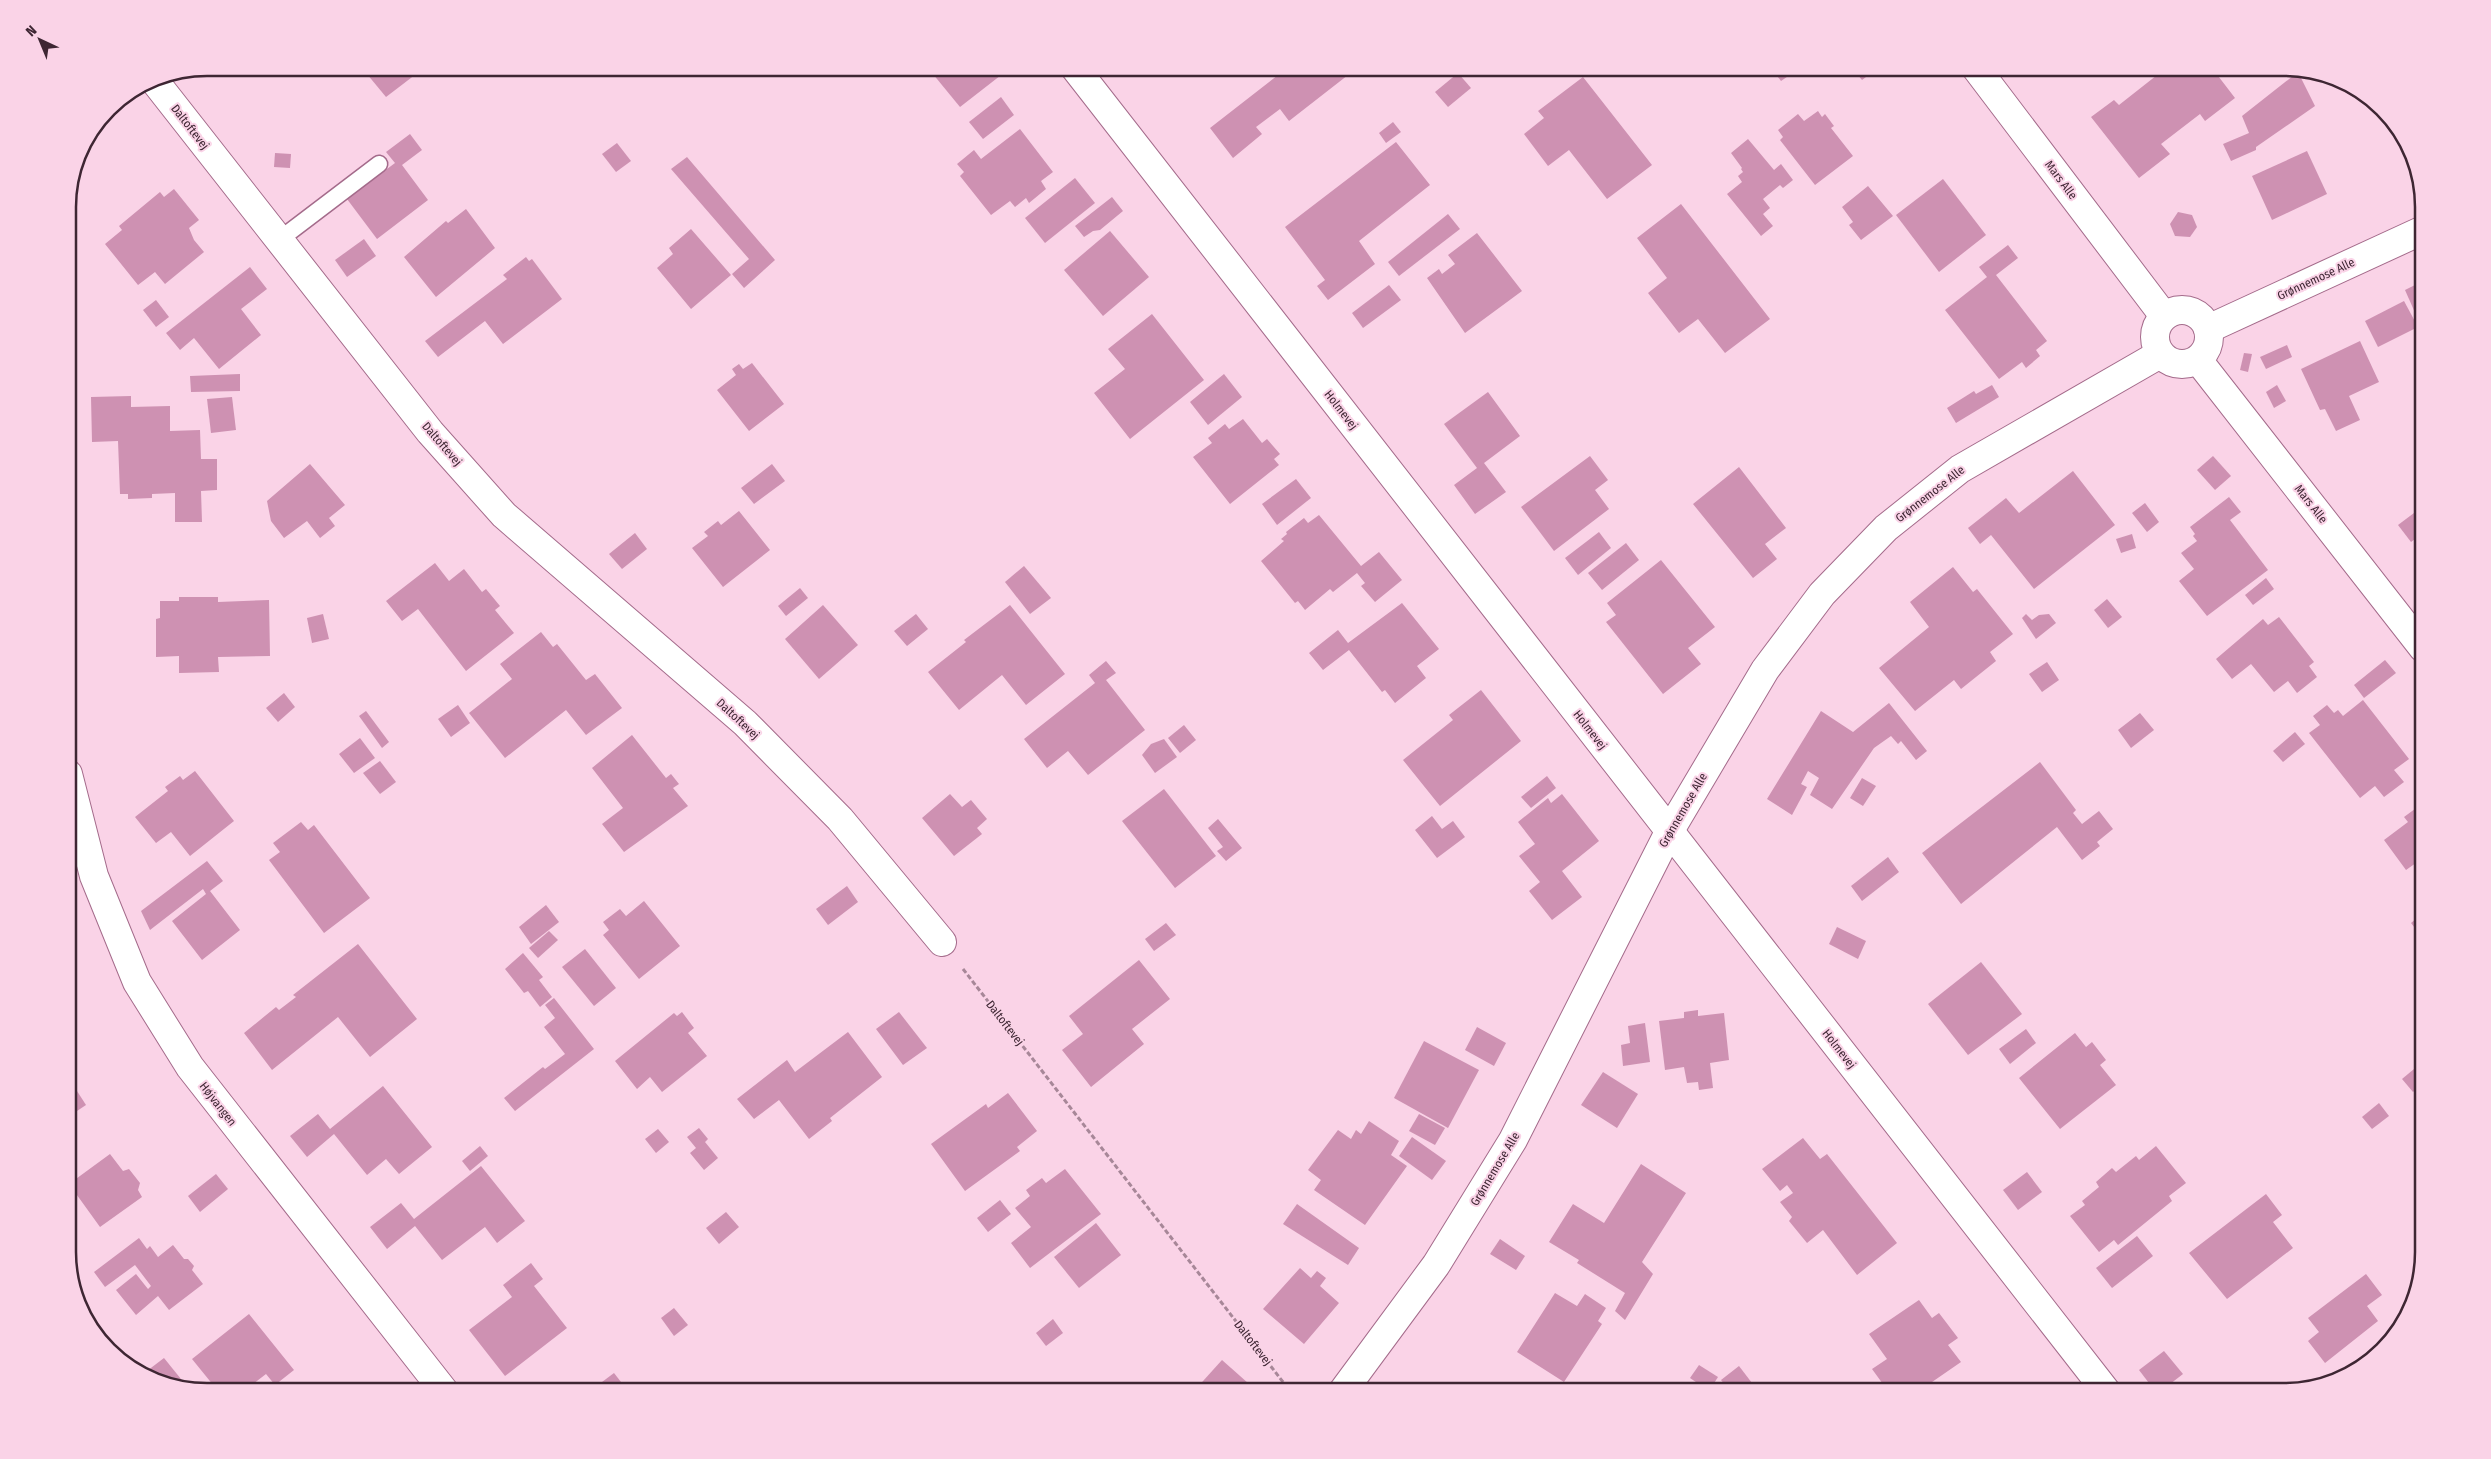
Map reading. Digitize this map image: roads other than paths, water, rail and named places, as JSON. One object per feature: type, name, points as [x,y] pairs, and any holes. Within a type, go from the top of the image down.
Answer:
[{"type":"street","name":"Holmevej","points":[[1081,76],[2099,1383]]},
{"type":"street","name":"Mars Alle","points":[[1982,76],[2164,316]]},
{"type":"street","name":"Daltoftevej","points":[[158,86],[430,432],[504,515],[745,723],[840,819],[942,942]]},
{"type":"street","name":"Grønnemose Alle","points":[[2208,329],[2414,234]]},
{"type":"street","points":[[2172,311],[2190,311],[2204,320],[2208,329],[2208,346],[2198,360],[2182,365],[2173,363],[2160,354],[2156,346],[2155,330],[2164,316],[2172,311]]},
{"type":"street","name":"Grønnemose Alle","points":[[1350,1383],[1436,1265],[1513,1140],[1669,832],[1765,670],[1822,594],[1886,528],[1960,469],[2160,354]]},
{"type":"street","name":"Mars Alle","points":[[2198,360],[2414,637]]},
{"type":"street","name":"Højvangen","points":[[77,809],[94,876],[137,982],[190,1067],[437,1383]]},
{"type":"lane","points":[[279,240],[379,164]]}]
